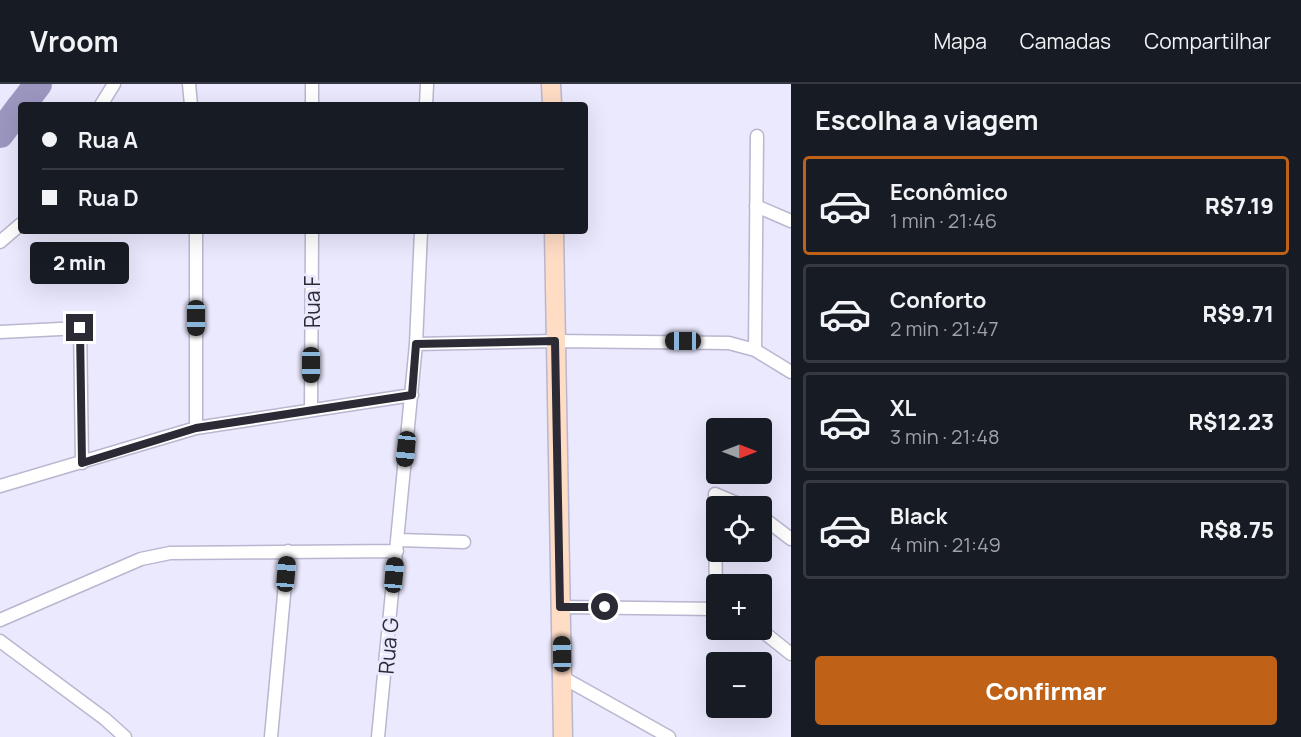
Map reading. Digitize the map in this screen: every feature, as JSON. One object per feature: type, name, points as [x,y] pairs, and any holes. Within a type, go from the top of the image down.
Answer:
[{"type":"street","points":[[103,102],[114,84]]},
{"type":"street","points":[[189,84],[191,102]]},
{"type":"street","points":[[312,84],[312,102]]},
{"type":"street","points":[[426,102],[427,84]]},
{"type":"street","points":[[551,84],[552,102]]},
{"type":"street","points":[[755,350],[757,136]]},
{"type":"street","points":[[756,206],[791,221]]},
{"type":"street","points":[[0,242],[18,227]]},
{"type":"street","points":[[196,234],[196,428]]},
{"type":"street","name":"Rua F","points":[[311,410],[312,234]]},
{"type":"street","name":"Rua G","points":[[378,737],[412,395],[421,234]]},
{"type":"street","points":[[554,234],[563,737]]},
{"type":"street","points":[[0,332],[80,326],[82,463]]},
{"type":"street","points":[[416,344],[704,341],[729,343],[755,350],[791,372]]},
{"type":"street","points":[[0,486],[196,428],[412,395]]},
{"type":"street","points":[[772,525],[791,539]]},
{"type":"street","points":[[0,620],[141,559],[170,553],[288,551],[464,542]]},
{"type":"street","points":[[271,737],[288,551]]},
{"type":"street","points":[[560,607],[706,608]]},
{"type":"street","points":[[772,639],[791,654]]},
{"type":"street","points":[[0,641],[105,718],[125,737]]},
{"type":"street","points":[[562,677],[669,737]]},
{"type":"waterway","points":[[24,102],[38,84]]},
{"type":"waterway","points":[[0,134],[18,110]]},
{"type":"route","points":[[80,328],[82,463],[196,428],[412,395],[416,344],[555,341],[560,607],[605,607]]}]
